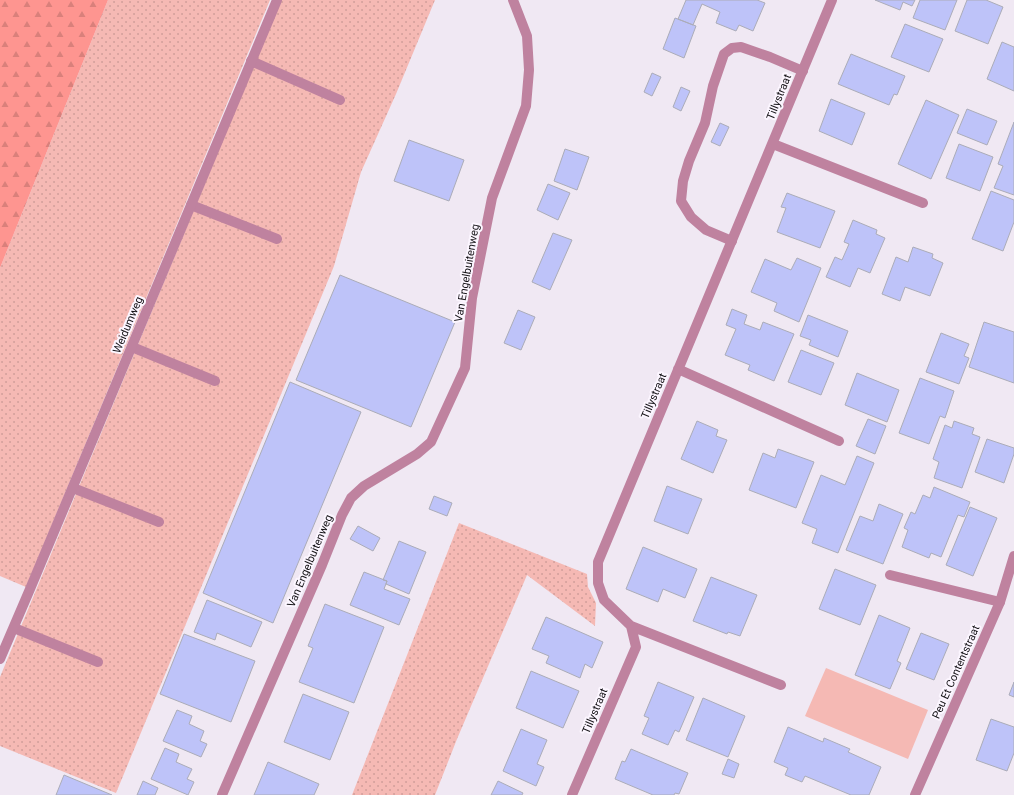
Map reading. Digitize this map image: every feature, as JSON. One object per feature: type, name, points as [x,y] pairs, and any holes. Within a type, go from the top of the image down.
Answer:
[{"type":"street","name":"Weidumweg","points":[[0,659],[277,0]]},
{"type":"street","name":"Van Engelbuitenweg","points":[[222,795],[322,565],[342,515],[351,498],[364,486],[417,454],[431,442],[466,368],[472,298],[492,198],[526,106],[529,70],[527,36],[513,0]]},
{"type":"street","name":"Tillystraat","points":[[572,795],[636,647],[632,626],[604,600],[598,583],[598,562],[832,0]]},
{"type":"street","points":[[732,241],[706,230],[691,217],[681,201],[683,180],[689,161],[705,123],[724,54],[732,48],[741,47],[803,71]]},
{"type":"street","points":[[251,61],[340,100]]},
{"type":"street","points":[[773,144],[923,203]]},
{"type":"street","points":[[191,205],[277,239]]},
{"type":"street","points":[[132,347],[215,381]]},
{"type":"street","points":[[678,369],[839,441]]},
{"type":"street","points":[[73,488],[159,522]]},
{"type":"street","name":"Peu Et Contentstraat","points":[[915,795],[1000,602],[1014,556]]},
{"type":"street","points":[[890,575],[1000,602]]},
{"type":"street","points":[[632,626],[781,685]]},
{"type":"street","points":[[14,628],[98,662]]},
{"type":"shaded area","points":[[108,0],[270,0],[26,587],[0,576],[0,268]]},
{"type":"shaded area","points":[[281,0],[435,0],[396,94],[361,172],[334,266],[116,793],[0,746],[0,677]]},
{"type":"shaded area","points":[[459,523],[587,574],[588,587],[596,603],[595,626],[527,575],[457,739],[435,795],[352,795]]},
{"type":"shaded area","points":[[826,668],[928,710],[908,759],[805,716]]},
{"type":"green space","points":[[0,0],[108,0],[0,268]]},
{"type":"building","points":[[686,0],[757,0],[765,3],[753,31],[739,25],[736,31],[716,23],[720,12],[702,4],[693,25],[678,19]]},
{"type":"building","points":[[875,0],[915,0],[912,6],[903,2],[900,10]]},
{"type":"building","points":[[920,0],[957,0],[945,30],[913,18]]},
{"type":"building","points":[[967,0],[986,0],[1003,7],[988,44],[955,31]]},
{"type":"building","points":[[675,18],[696,26],[684,58],[663,49]]},
{"type":"building","points":[[905,24],[943,39],[929,72],[891,57]]},
{"type":"building","points":[[1002,42],[1014,47],[1014,91],[987,79]]},
{"type":"building","points":[[851,54],[905,76],[897,95],[894,94],[889,105],[838,84]]},
{"type":"building","points":[[652,73],[661,77],[652,96],[644,92]]},
{"type":"building","points":[[681,87],[690,91],[681,111],[673,107]]},
{"type":"building","points":[[831,99],[865,113],[852,145],[819,131]]},
{"type":"building","points":[[926,100],[959,115],[931,179],[898,164]]},
{"type":"building","points":[[967,109],[997,121],[987,145],[957,133]]},
{"type":"building","points":[[1014,122],[1014,195],[994,188],[1003,166],[998,164]]},
{"type":"building","points":[[720,123],[729,127],[720,146],[711,142]]},
{"type":"building","points":[[409,140],[464,160],[449,201],[394,181]]},
{"type":"building","points":[[959,144],[993,157],[980,191],[946,178]]},
{"type":"building","points":[[565,149],[589,157],[577,190],[554,181]]},
{"type":"building","points":[[548,184],[570,193],[558,220],[537,210]]},
{"type":"building","points":[[991,191],[1014,200],[1014,222],[1003,251],[972,239]]},
{"type":"building","points":[[787,193],[835,211],[820,248],[777,232],[786,208],[781,207]]},
{"type":"building","points":[[853,220],[877,230],[876,234],[885,238],[870,273],[858,268],[850,287],[826,277],[835,257],[842,260],[849,244],[844,242]]},
{"type":"building","points":[[553,233],[572,240],[550,290],[532,282]]},
{"type":"building","points":[[913,247],[933,254],[932,258],[943,263],[930,296],[905,287],[900,301],[882,294],[896,257],[908,262]]},
{"type":"building","points":[[797,258],[821,268],[799,322],[774,311],[777,303],[751,292],[765,259],[791,270]]},
{"type":"building","points":[[340,275],[455,322],[411,427],[296,380]]},
{"type":"building","points":[[732,309],[747,315],[744,324],[760,330],[763,322],[794,334],[774,381],[748,370],[750,365],[725,355],[736,329],[726,325]]},
{"type":"building","points":[[518,310],[535,317],[521,350],[504,343]]},
{"type":"building","points":[[808,315],[848,331],[838,357],[809,345],[811,340],[800,336]]},
{"type":"building","points":[[984,322],[1014,332],[1014,383],[969,367]]},
{"type":"building","points":[[941,333],[969,344],[964,356],[969,358],[959,384],[926,372]]},
{"type":"building","points":[[801,350],[834,363],[821,395],[788,382]]},
{"type":"building","points":[[857,373],[899,390],[887,422],[845,405]]},
{"type":"building","points":[[920,378],[954,391],[945,418],[940,416],[929,444],[899,433]]},
{"type":"building","points":[[290,382],[361,412],[273,623],[203,593]]},
{"type":"building","points":[[868,419],[886,426],[875,454],[856,446]]},
{"type":"building","points":[[697,421],[718,430],[716,436],[727,440],[713,473],[681,459]]},
{"type":"building","points":[[954,421],[974,428],[972,434],[980,437],[962,488],[934,478],[939,462],[933,459],[945,425],[952,428]]},
{"type":"building","points":[[987,439],[1014,448],[1014,454],[1004,483],[975,472]]},
{"type":"building","points":[[778,449],[814,462],[796,508],[749,490],[763,453],[775,458]]},
{"type":"building","points":[[857,456],[874,463],[838,553],[812,543],[817,529],[802,523],[821,475],[845,485]]},
{"type":"building","points":[[667,486],[702,499],[688,534],[654,521]]},
{"type":"building","points":[[934,487],[970,502],[964,517],[958,515],[941,557],[931,553],[929,558],[902,547],[908,530],[904,528],[911,512],[915,514],[923,495],[930,498]]},
{"type":"building","points":[[434,496],[452,503],[447,516],[429,509]]},
{"type":"building","points":[[879,504],[903,514],[883,564],[846,550],[860,516],[873,521]]},
{"type":"building","points":[[970,507],[997,518],[973,576],[946,565]]},
{"type":"building","points":[[358,526],[380,538],[373,551],[350,539]]},
{"type":"building","points":[[399,541],[426,552],[409,594],[386,584],[387,581],[383,580]]},
{"type":"building","points":[[643,547],[697,569],[685,598],[663,589],[658,602],[626,589]]},
{"type":"building","points":[[835,569],[876,585],[860,625],[819,609]]},
{"type":"building","points":[[364,572],[387,581],[384,589],[410,599],[399,625],[350,605]]},
{"type":"building","points":[[711,577],[757,595],[740,636],[728,632],[727,634],[693,621]]},
{"type":"building","points":[[207,600],[262,622],[251,647],[217,633],[215,640],[194,632]]},
{"type":"building","points":[[325,604],[384,627],[354,703],[299,682],[313,648],[308,646]]},
{"type":"building","points":[[879,615],[910,628],[897,661],[901,663],[890,689],[855,675]]},
{"type":"building","points":[[546,617],[603,642],[592,668],[585,664],[580,678],[546,663],[549,656],[532,649]]},
{"type":"building","points":[[921,633],[949,644],[934,680],[906,669]]},
{"type":"building","points":[[184,634],[255,661],[231,722],[160,694]]},
{"type":"building","points":[[531,671],[579,691],[563,728],[516,708]]},
{"type":"building","points":[[658,682],[694,697],[679,732],[675,730],[668,745],[642,734],[649,718],[644,716]]},
{"type":"building","points":[[1014,682],[1014,697],[1009,695]]},
{"type":"building","points":[[303,694],[349,712],[330,760],[284,742]]},
{"type":"building","points":[[703,698],[745,716],[728,757],[686,740]]},
{"type":"building","points":[[177,710],[192,716],[189,724],[204,731],[200,741],[207,744],[201,757],[163,741]]},
{"type":"building","points":[[991,719],[1014,727],[1014,753],[1007,771],[976,760]]},
{"type":"building","points":[[788,727],[823,742],[824,738],[850,749],[848,752],[881,767],[869,795],[851,795],[805,776],[802,782],[785,775],[788,768],[774,762]]},
{"type":"building","points":[[521,729],[547,740],[537,764],[544,767],[536,786],[503,771]]},
{"type":"building","points":[[165,748],[179,754],[176,762],[192,769],[187,779],[194,782],[188,795],[151,779]]},
{"type":"building","points":[[631,749],[688,773],[679,794],[653,795],[615,779],[622,761],[625,762]]},
{"type":"building","points":[[728,759],[739,764],[734,778],[722,774]]},
{"type":"building","points":[[268,762],[319,784],[314,795],[254,795]]},
{"type":"building","points":[[64,775],[112,795],[56,795]]},
{"type":"building","points":[[143,781],[158,788],[155,795],[137,795]]},
{"type":"building","points":[[498,781],[523,793],[522,795],[491,795]]}]
